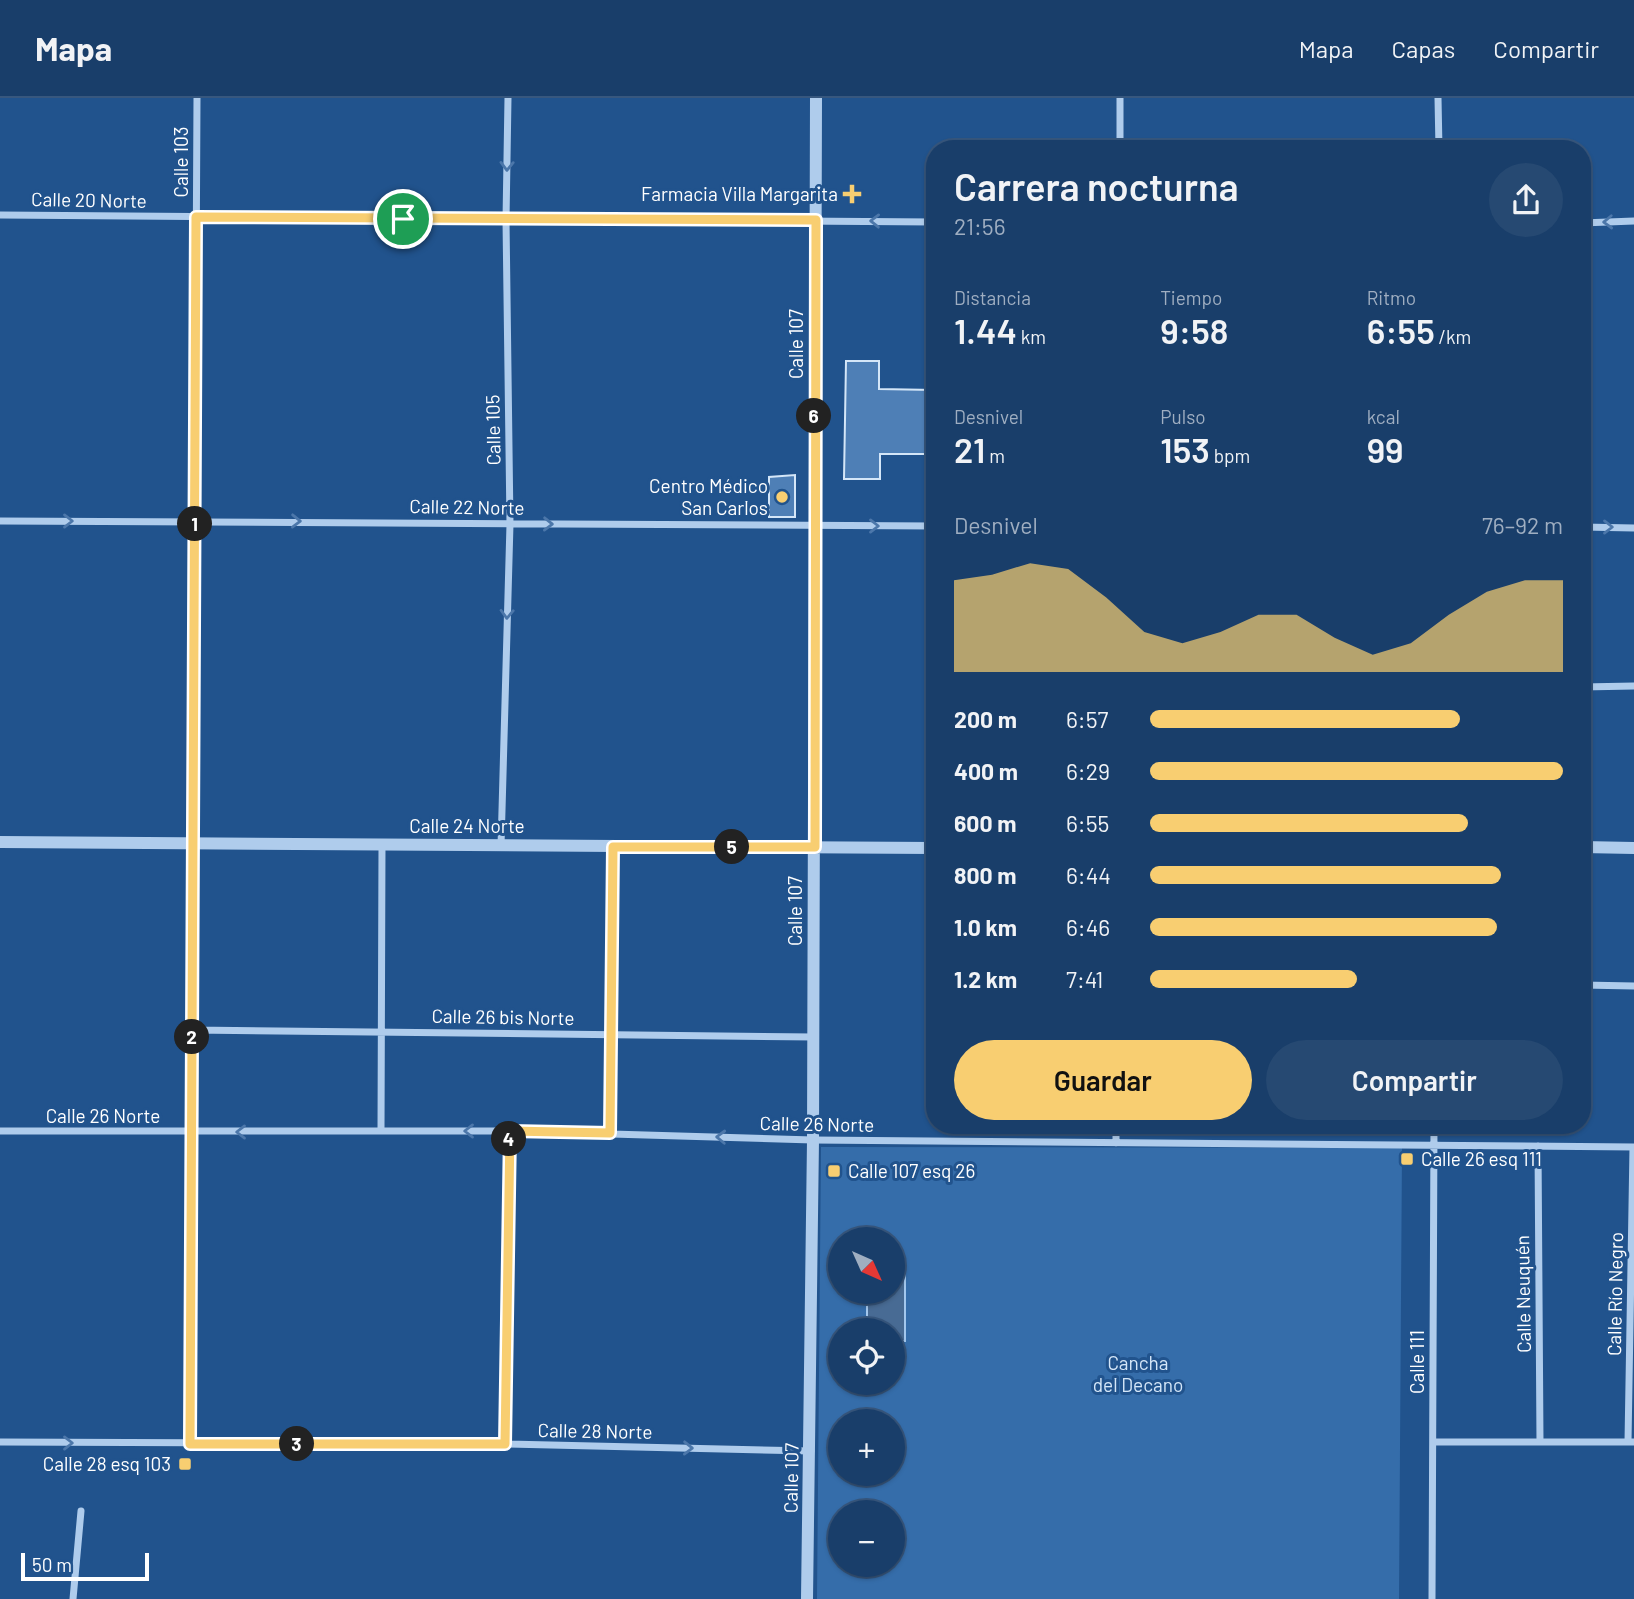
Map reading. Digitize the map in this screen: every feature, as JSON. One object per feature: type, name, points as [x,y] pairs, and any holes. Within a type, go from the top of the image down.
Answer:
[{"type":"street","name":"Calle 103","points":[[190,1444],[197,98]]},
{"type":"street","name":"Calle 105","points":[[501,846],[510,524],[506,220],[508,98]]},
{"type":"street","name":"Calle 107","points":[[807,1599],[811,1451],[814,1037],[816,98]]},
{"type":"street","points":[[1120,98],[1120,140]]},
{"type":"street","points":[[1438,98],[1439,140]]},
{"type":"street","name":"Calle 20 Norte","points":[[0,215],[926,222]]},
{"type":"street","points":[[1591,223],[1634,221]]},
{"type":"street","name":"Calle 22 Norte","points":[[0,521],[926,526]]},
{"type":"street","points":[[1591,527],[1634,527]]},
{"type":"street","points":[[1591,687],[1634,686]]},
{"type":"street","name":"Calle 24 Norte","points":[[0,842],[926,848]]},
{"type":"street","points":[[381,1131],[382,845]]},
{"type":"street","points":[[610,1133],[613,847]]},
{"type":"street","points":[[1591,847],[1634,848]]},
{"type":"street","points":[[1591,985],[1634,986]]},
{"type":"street","name":"Calle 26 bis Norte","points":[[192,1030],[382,1030],[814,1037]]},
{"type":"street","name":"Calle 26 Norte","points":[[0,1131],[510,1131],[813,1140],[1634,1147]]},
{"type":"street","points":[[505,1444],[510,1131]]},
{"type":"street","points":[[1116,1134],[1116,1143]]},
{"type":"street","name":"Calle 111","points":[[1432,1599],[1434,1134]]},
{"type":"street","name":"Calle Neuquén","points":[[1538,1146],[1540,1442]]},
{"type":"street","name":"Calle Río Negro","points":[[1631,1442],[1634,1147]]},
{"type":"street","name":"Calle 28 Norte","points":[[0,1442],[505,1444],[811,1451]]},
{"type":"street","points":[[1433,1442],[1631,1442]]},
{"type":"street","points":[[73,1599],[81,1511]]},
{"type":"green space","name":"Cancha del Decano","points":[[821,1147],[1402,1148],[1399,1599],[817,1599]]},
{"type":"shaded area","points":[[867,1304],[905,1304],[905,1318],[867,1318]]},
{"type":"building","points":[[846,361],[879,361],[879,389],[926,390],[926,454],[880,454],[880,479],[844,479]]},
{"type":"building","name":"Centro Médico San Carlos","points":[[795,475],[795,517],[769,517],[769,477]]},
{"type":"place","name":"Farmacia Villa Margarita","points":[[852,194]]},
{"type":"place","name":"Centro Médico San Carlos","points":[[782,497]]},
{"type":"place","name":"Calle 26 esq 111","points":[[1407,1159]]},
{"type":"place","name":"Calle 107 esq 26","points":[[834,1171]]},
{"type":"place","name":"Calle 28 esq 103","points":[[185,1464]]},
{"type":"route","points":[[196,217],[403,219],[816,220],[815,847],[613,847],[610,1133],[510,1131],[505,1444],[190,1444],[196,217]]}]
